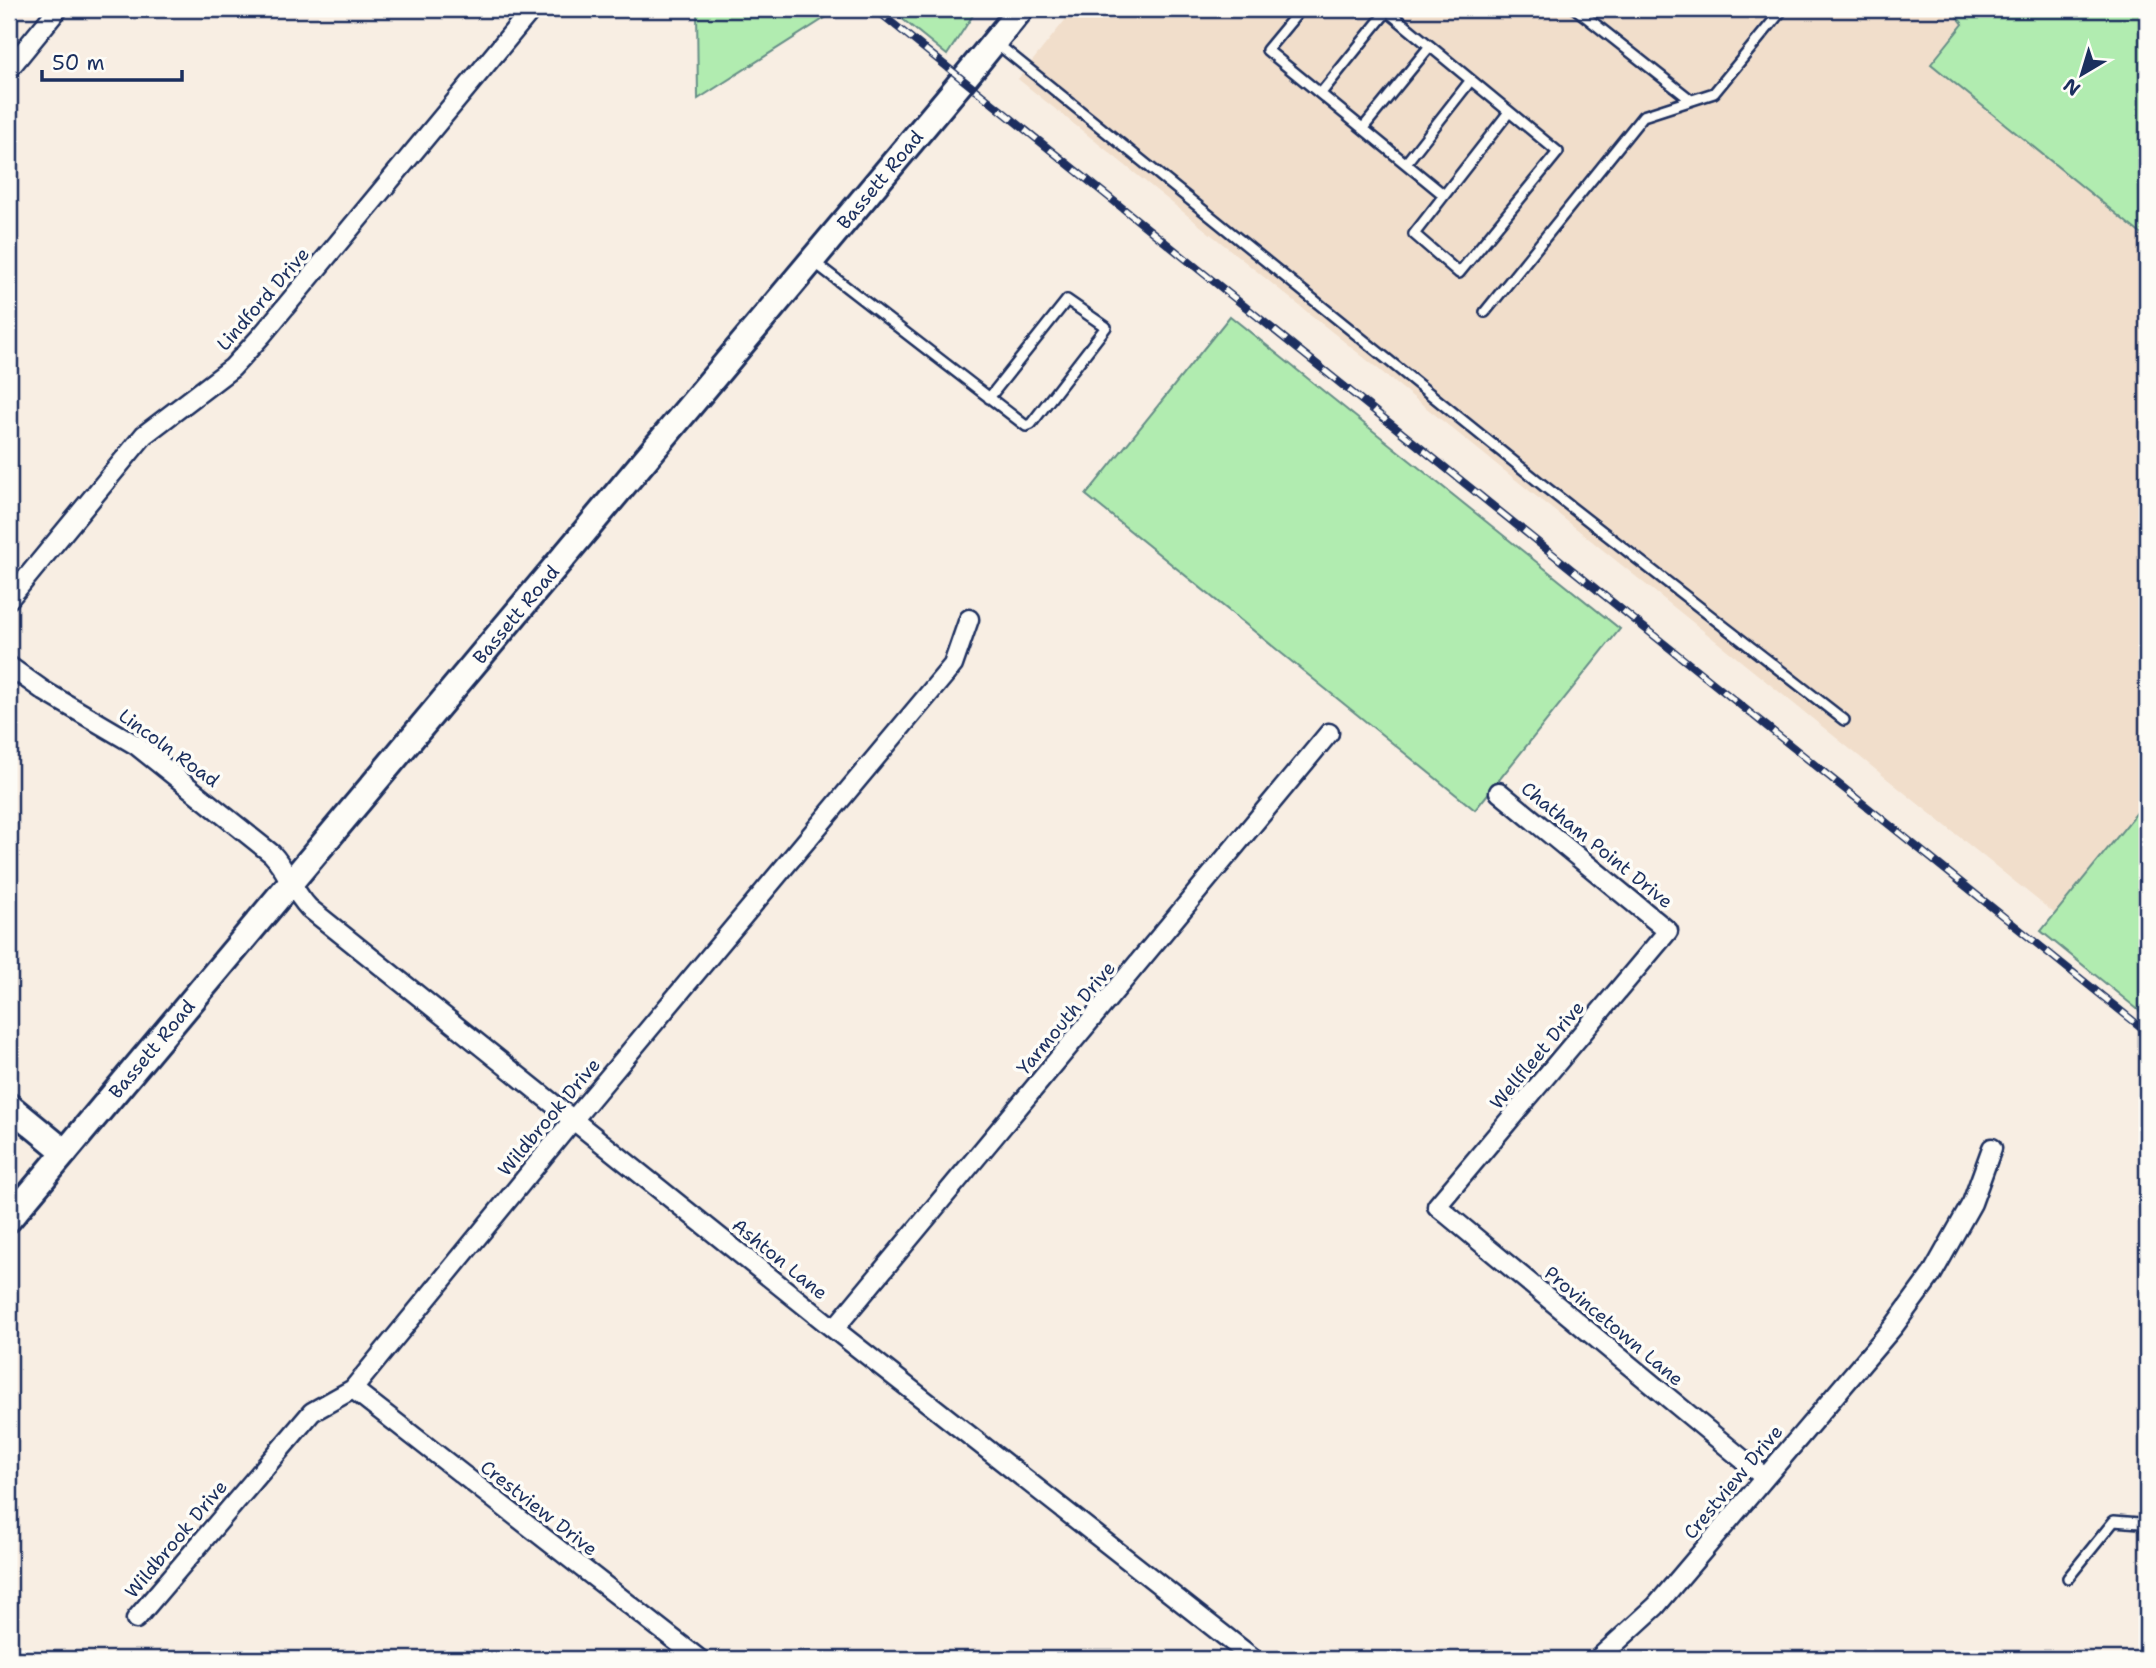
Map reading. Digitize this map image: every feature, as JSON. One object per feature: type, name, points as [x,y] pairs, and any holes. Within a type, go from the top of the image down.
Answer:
[{"type":"main road","name":"Bassett Road","points":[[9,1219],[1021,9]]},
{"type":"main road","points":[[9,1106],[65,1152]]},
{"type":"street","points":[[9,69],[58,9]]},
{"type":"street","name":"Lindford Drive","points":[[9,599],[144,435],[232,368],[262,335],[533,9]]},
{"type":"street","name":"Wildbrook Drive","points":[[136,1619],[312,1412],[353,1389],[573,1120],[953,665],[969,619]]},
{"type":"street","name":"Lincoln Road","points":[[9,666],[44,691],[136,745],[272,854],[290,881]]},
{"type":"street","name":"Yarmouth Drive","points":[[834,1329],[1329,733]]},
{"type":"street","name":"Chatham Point Drive","points":[[1499,792],[1668,931]]},
{"type":"street","name":"Ashton Lane","points":[[290,881],[309,908],[834,1329],[1254,1659]]},
{"type":"street","name":"Wellfleet Drive","points":[[1437,1206],[1668,931]]},
{"type":"street","name":"Crestview Drive","points":[[1598,1659],[1656,1606],[1894,1326],[1932,1274],[1972,1203],[1992,1148]]},
{"type":"street","name":"Provincetown Lane","points":[[1437,1206],[1764,1478]]},
{"type":"street","name":"Crestview Drive","points":[[353,1389],[699,1659]]},
{"type":"lane","points":[[1301,9],[1267,50],[1444,195]]},
{"type":"lane","points":[[1576,9],[1691,100]]},
{"type":"lane","points":[[1485,312],[1643,116],[1714,93],[1783,9]]},
{"type":"lane","points":[[1321,93],[1386,10],[1558,152],[1459,274],[1414,234],[1509,112]]},
{"type":"lane","points":[[994,42],[1544,486],[1844,720]]},
{"type":"lane","points":[[1363,128],[1430,46]]},
{"type":"lane","points":[[1406,163],[1471,80]]},
{"type":"lane","points":[[812,261],[989,398],[1029,427],[1106,327],[1067,300],[989,398]]},
{"type":"lane","points":[[2068,1578],[2115,1521],[2140,1523],[2147,1529]]},
{"type":"shaded area","points":[[1074,9],[1951,9],[1964,24],[1931,65],[2147,239],[2147,800],[2055,914],[1018,79]]},
{"type":"green space","points":[[697,9],[839,9],[698,99]]},
{"type":"green space","points":[[890,9],[977,9],[947,55]]},
{"type":"green space","points":[[1951,9],[2147,9],[2147,239],[1931,64],[1963,24]]},
{"type":"green space","points":[[1230,316],[1620,629],[1475,810],[1086,495]]},
{"type":"green space","points":[[2147,800],[2147,1017],[2041,931]]},
{"type":"railway","points":[[875,9],[2147,1032]]}]
